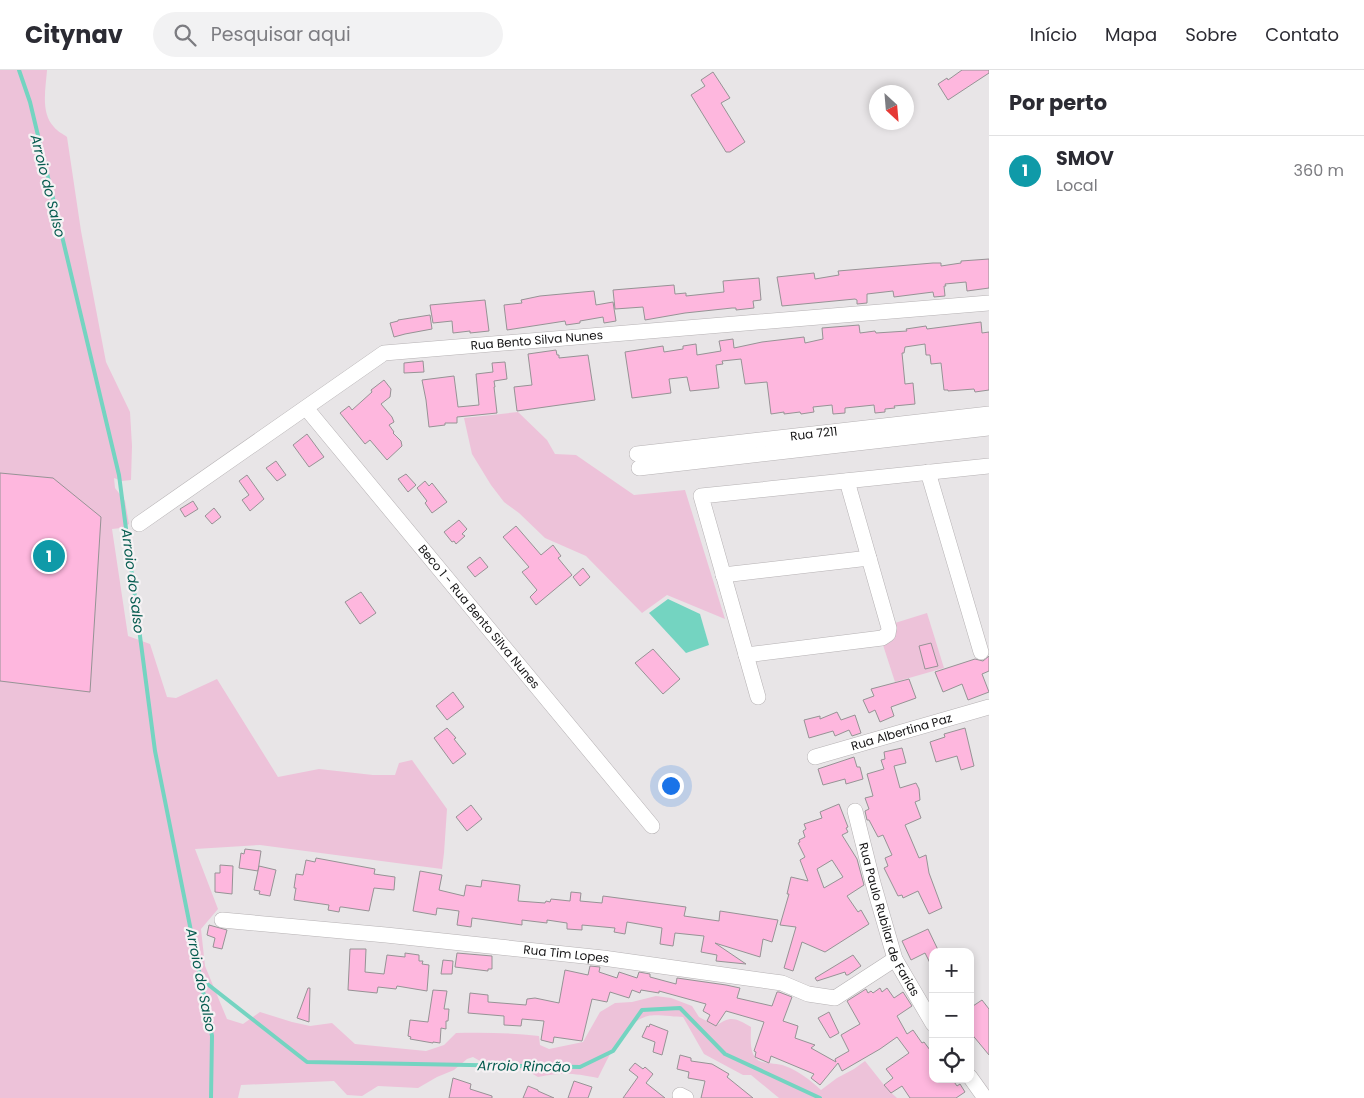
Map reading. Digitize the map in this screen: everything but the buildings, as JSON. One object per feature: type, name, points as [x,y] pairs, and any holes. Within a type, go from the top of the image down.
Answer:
[{"type":"street","name":"Rua Bento Silva Nunes","points":[[139,524],[384,353],[989,303]]},
{"type":"street","name":"Beco 1 - Rua Bento Silva Nunes","points":[[306,408],[652,826]]},
{"type":"street","name":"Rua 7211","points":[[989,414],[638,461],[989,428]]},
{"type":"street","points":[[758,697],[702,496],[989,466]]},
{"type":"street","points":[[928,472],[981,652]]},
{"type":"street","points":[[746,655],[882,638],[888,634],[889,628],[847,481]]},
{"type":"street","points":[[723,574],[869,558]]},
{"type":"street","name":"Rua Albertina Paz","points":[[815,757],[989,707]]},
{"type":"street","name":"Rua Paulo Rubilar de Farias","points":[[855,811],[872,883],[895,959],[929,1017]]},
{"type":"street","name":"Rua Tim Lopes","points":[[222,920],[603,958],[782,982],[808,994],[835,998],[895,959]]},
{"type":"street","points":[[974,1082],[986,1098]]},
{"type":"shaded area","points":[[0,70],[47,70],[45,107],[50,121],[57,130],[67,137],[81,231],[106,362],[130,412],[131,480],[122,481],[114,478],[115,488],[125,501],[129,524],[121,528],[112,529],[128,636],[150,644],[167,697],[176,698],[217,679],[278,777],[319,769],[373,775],[395,775],[399,763],[412,760],[447,809],[442,869],[260,845],[195,849],[218,909],[201,929],[205,966],[227,1019],[243,1024],[260,1012],[310,1026],[332,1023],[355,1044],[426,1051],[444,1045],[456,1033],[498,1033],[539,1036],[540,1045],[549,1049],[583,1042],[600,1012],[615,1003],[632,1002],[656,996],[671,998],[692,1006],[699,1017],[716,1026],[729,1019],[746,1024],[751,1027],[752,1052],[758,1060],[790,1068],[804,1076],[821,1090],[865,1061],[888,1090],[897,1098],[779,1098],[751,1075],[743,1075],[704,1054],[683,1017],[656,1015],[648,1016],[631,1025],[618,1041],[598,1078],[568,1074],[538,1077],[526,1070],[487,1065],[473,1057],[467,1059],[454,1070],[418,1088],[378,1086],[362,1096],[347,1095],[334,1081],[241,1085],[238,1098],[0,1098]]},
{"type":"shaded area","points":[[518,412],[547,440],[555,454],[576,455],[634,495],[685,490],[725,619],[667,595],[642,613],[586,556],[545,538],[519,513],[504,502],[472,454],[464,418]]},
{"type":"shaded area","points":[[668,599],[700,614],[709,645],[686,653],[649,613]]},
{"type":"shaded area","points":[[927,613],[944,668],[895,682],[883,645],[895,623]]},
{"type":"waterway","name":"Arroio do Salso","points":[[19,70],[30,102],[119,475],[155,751],[212,1036],[211,1098]]},
{"type":"waterway","name":"Arroio Rincão","points":[[201,979],[307,1062],[580,1067],[613,1051],[642,1010],[680,1008],[725,1054],[820,1098]]},
{"type":"place","name":"SMOV","points":[[49,556]]}]
